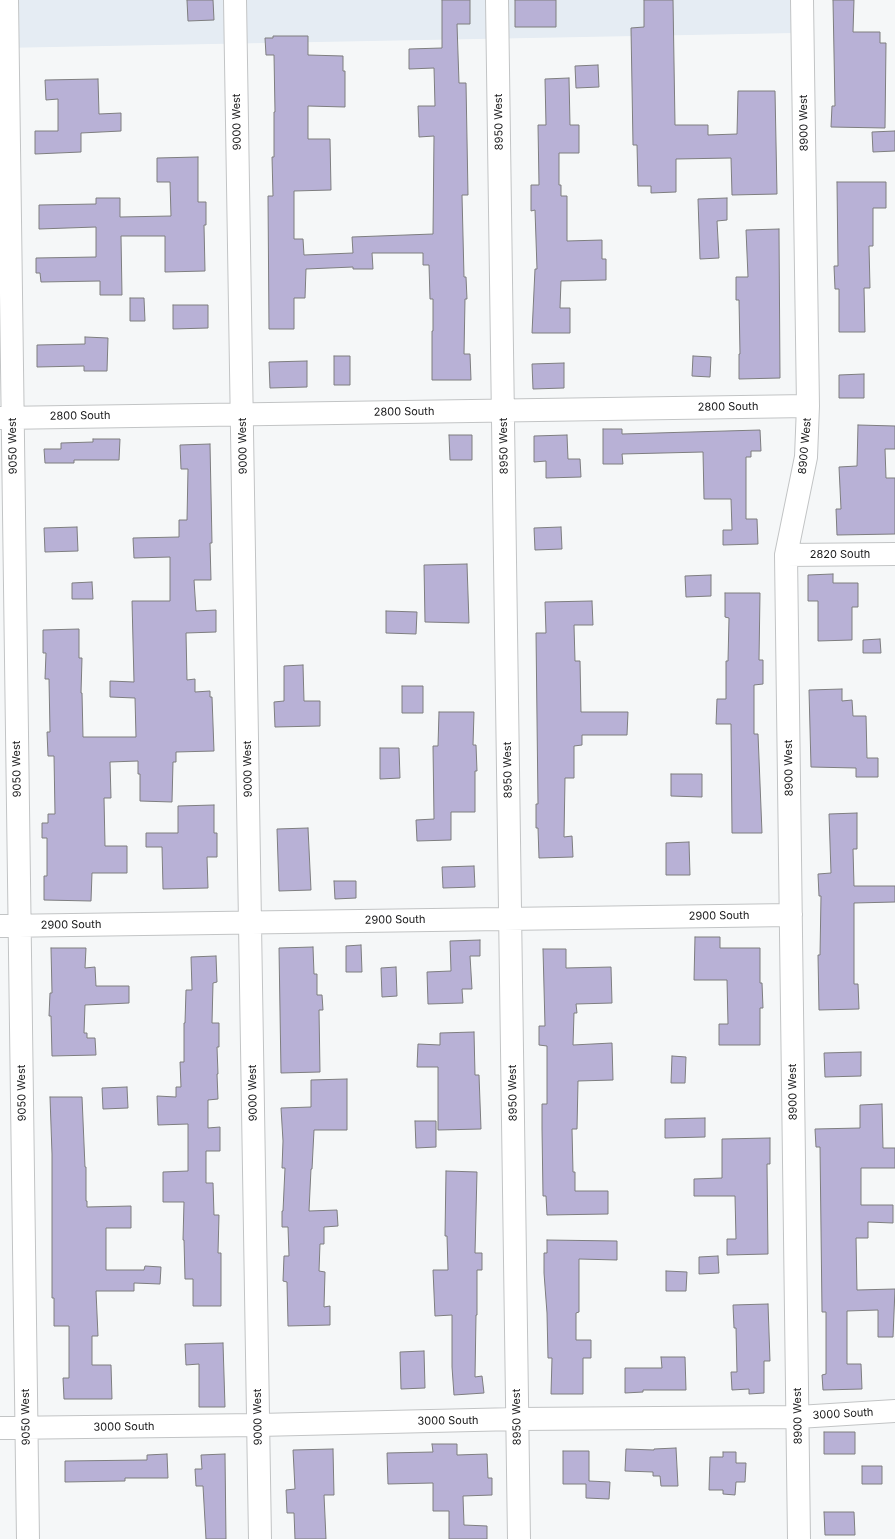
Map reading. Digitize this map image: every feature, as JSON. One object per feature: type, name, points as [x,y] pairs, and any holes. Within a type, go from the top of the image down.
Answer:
[{"type":"street","name":"9050 West","points":[[7,0],[6,418],[10,926],[26,1428],[28,1539]]},
{"type":"street","name":"9000 West","points":[[235,0],[260,1539]]},
{"type":"street","name":"8950 West","points":[[498,0],[519,1539]]},
{"type":"street","name":"8900 West","points":[[799,1539],[786,555],[806,457],[808,406],[802,0]]},
{"type":"street","name":"2800 South","points":[[6,418],[808,406]]},
{"type":"street","name":"2820 South","points":[[786,555],[895,554]]},
{"type":"street","name":"2900 South","points":[[10,926],[790,915]]},
{"type":"street","name":"3000 South","points":[[0,1428],[258,1425],[517,1419],[798,1417],[895,1411]]},
{"type":"shaded area","points":[[0,0],[794,0],[795,33],[0,48]]},
{"type":"building","points":[[187,0],[213,0],[214,20],[188,21]]},
{"type":"building","points":[[442,0],[470,0],[470,24],[457,24],[459,83],[466,83],[468,195],[462,195],[464,277],[466,277],[467,299],[465,299],[464,354],[470,354],[471,380],[432,380],[433,299],[430,299],[429,265],[423,265],[423,253],[372,253],[373,269],[353,269],[353,267],[306,269],[305,298],[294,298],[294,329],[269,329],[268,196],[273,196],[272,157],[274,157],[275,112],[274,55],[266,55],[265,38],[273,38],[273,36],[308,36],[308,55],[343,56],[343,71],[345,71],[345,107],[308,106],[308,139],[330,139],[331,190],[294,191],[294,239],[303,239],[304,255],[353,253],[352,237],[433,234],[434,136],[419,137],[418,106],[435,106],[434,68],[409,69],[409,49],[442,48]]},
{"type":"building","points":[[515,0],[556,0],[556,27],[515,27]]},
{"type":"building","points":[[644,0],[673,0],[675,125],[708,125],[708,135],[737,134],[738,91],[775,91],[777,194],[732,195],[731,158],[676,159],[676,192],[651,193],[651,186],[638,186],[637,145],[633,145],[631,28],[644,27]]},
{"type":"building","points":[[833,0],[854,0],[853,32],[880,32],[880,43],[886,43],[885,128],[831,127],[832,106],[835,106]]},
{"type":"building","points":[[598,65],[599,87],[576,88],[575,66]]},
{"type":"building","points":[[569,78],[570,125],[579,125],[579,153],[559,153],[559,185],[561,185],[561,196],[567,196],[567,241],[602,240],[602,259],[606,259],[606,280],[561,281],[560,308],[570,308],[570,333],[532,333],[535,269],[537,269],[535,210],[531,211],[531,185],[539,185],[538,125],[546,125],[545,79]]},
{"type":"building","points":[[98,79],[99,114],[121,113],[121,131],[81,133],[81,152],[35,154],[35,131],[58,131],[58,99],[46,100],[45,80]]},
{"type":"building","points":[[895,131],[895,151],[873,152],[872,132]]},
{"type":"building","points":[[198,157],[198,202],[206,202],[206,225],[204,225],[205,271],[165,272],[165,236],[121,236],[122,295],[100,295],[100,281],[41,282],[40,273],[36,273],[36,258],[96,257],[96,227],[39,229],[39,205],[96,204],[96,198],[120,198],[120,217],[171,216],[170,182],[157,182],[157,158]]},
{"type":"building","points":[[837,182],[886,182],[886,208],[873,208],[873,246],[869,246],[870,288],[864,288],[865,332],[839,332],[839,289],[835,289],[834,266],[838,266]]},
{"type":"building","points":[[727,198],[727,220],[717,221],[719,258],[700,259],[698,199]]},
{"type":"building","points":[[779,229],[780,378],[739,379],[739,300],[736,300],[736,277],[748,277],[746,230]]},
{"type":"building","points":[[130,298],[144,298],[145,321],[130,321]]},
{"type":"building","points":[[173,305],[208,305],[208,328],[173,329]]},
{"type":"building","points":[[85,337],[108,338],[107,371],[84,371],[84,366],[37,367],[37,345],[85,344]]},
{"type":"building","points":[[334,356],[350,356],[350,385],[334,385]]},
{"type":"building","points":[[693,356],[711,357],[710,377],[692,376]]},
{"type":"building","points":[[307,361],[307,387],[270,388],[269,362]]},
{"type":"building","points":[[564,363],[564,388],[533,389],[532,364]]},
{"type":"building","points":[[864,374],[864,398],[839,398],[839,375]]},
{"type":"building","points":[[858,425],[895,426],[895,449],[885,449],[886,478],[895,478],[895,534],[837,535],[836,509],[841,509],[839,467],[857,466]]},
{"type":"building","points":[[603,429],[622,429],[622,434],[760,430],[761,451],[751,451],[751,457],[746,457],[746,519],[757,519],[758,544],[723,545],[723,530],[732,530],[731,499],[704,499],[703,452],[622,454],[623,464],[603,464]]},
{"type":"building","points":[[449,435],[472,435],[472,460],[450,460]]},
{"type":"building","points":[[567,435],[568,459],[580,459],[581,477],[546,478],[546,461],[534,462],[534,436]]},
{"type":"building","points":[[93,439],[120,439],[119,460],[74,460],[74,463],[45,463],[44,449],[61,449],[61,443],[93,442]]},
{"type":"building","points":[[210,444],[212,543],[210,543],[211,580],[194,580],[196,611],[216,610],[216,632],[186,633],[187,680],[195,679],[195,692],[210,691],[210,697],[212,697],[214,751],[176,752],[176,762],[173,762],[172,802],[140,801],[140,774],[138,774],[138,761],[110,762],[111,798],[104,798],[105,846],[127,846],[127,873],[92,873],[91,901],[44,900],[44,876],[47,876],[47,838],[42,838],[42,823],[48,823],[48,814],[55,814],[54,756],[48,756],[47,732],[50,732],[49,679],[45,679],[46,653],[43,653],[43,630],[79,629],[79,658],[82,658],[81,693],[83,737],[136,737],[135,698],[110,697],[110,681],[134,682],[132,601],[170,601],[170,557],[134,558],[133,538],[179,537],[179,520],[187,520],[188,469],[181,469],[180,445]]},
{"type":"building","points":[[77,527],[78,551],[45,552],[44,528]]},
{"type":"building","points":[[561,527],[562,549],[535,550],[534,528]]},
{"type":"building","points":[[467,564],[469,623],[425,622],[424,565]]},
{"type":"building","points":[[833,574],[833,583],[858,583],[858,607],[852,607],[852,640],[818,641],[818,601],[808,601],[808,575]]},
{"type":"building","points":[[711,575],[711,596],[686,597],[685,576]]},
{"type":"building","points":[[92,582],[93,599],[72,599],[72,583]]},
{"type":"building","points":[[725,593],[760,593],[759,660],[763,660],[763,684],[754,685],[754,734],[758,734],[762,833],[732,833],[731,724],[716,724],[717,699],[726,699],[726,661],[728,661],[729,618],[725,617]]},
{"type":"building","points":[[592,601],[593,625],[574,625],[575,661],[580,661],[581,712],[628,712],[627,735],[582,735],[582,745],[574,746],[574,778],[565,778],[564,837],[572,836],[573,857],[539,858],[538,828],[536,828],[536,804],[538,804],[536,633],[546,633],[545,602]]},
{"type":"building","points":[[386,611],[417,612],[416,634],[386,633]]},
{"type":"building","points":[[880,639],[881,653],[863,653],[863,640]]},
{"type":"building","points":[[303,665],[304,701],[320,701],[320,726],[275,727],[274,702],[284,701],[284,666]]},
{"type":"building","points":[[402,686],[423,686],[423,713],[402,713]]},
{"type":"building","points":[[842,689],[842,701],[852,700],[853,716],[866,716],[867,758],[878,758],[878,777],[856,777],[856,768],[811,767],[809,690]]},
{"type":"building","points":[[439,712],[474,712],[473,745],[476,745],[477,771],[475,771],[475,812],[451,812],[451,840],[417,841],[416,820],[434,819],[433,746],[438,746]]},
{"type":"building","points":[[380,748],[399,748],[400,778],[380,779]]},
{"type":"building","points":[[671,774],[702,774],[702,797],[671,796]]},
{"type":"building","points":[[214,805],[214,833],[217,833],[217,857],[207,857],[208,888],[163,889],[162,847],[146,847],[146,833],[178,833],[178,806]]},
{"type":"building","points":[[857,813],[857,849],[853,849],[854,886],[895,886],[895,902],[854,903],[854,984],[858,984],[859,1009],[819,1010],[818,955],[820,955],[821,896],[819,896],[818,874],[831,873],[829,814]]},
{"type":"building","points":[[308,828],[311,890],[279,891],[277,829]]},
{"type":"building","points":[[689,842],[690,875],[666,875],[666,843]]},
{"type":"building","points":[[474,866],[475,887],[443,888],[442,867]]},
{"type":"building","points":[[334,881],[356,881],[356,898],[335,899]]},
{"type":"building","points":[[695,937],[720,937],[720,948],[760,948],[760,983],[762,983],[763,1008],[760,1008],[760,1045],[719,1045],[719,1024],[728,1024],[727,980],[694,980]]},
{"type":"building","points":[[480,940],[480,956],[470,956],[472,989],[462,989],[463,1003],[428,1004],[427,972],[451,971],[450,941]]},
{"type":"building","points":[[361,945],[362,972],[346,972],[346,946]]},
{"type":"building","points":[[313,947],[314,974],[317,974],[317,995],[322,995],[323,1010],[319,1010],[320,1072],[281,1073],[279,948]]},
{"type":"building","points":[[51,948],[86,948],[85,968],[95,967],[96,986],[129,986],[129,1003],[85,1005],[84,1033],[87,1033],[87,1038],[95,1038],[96,1055],[52,1056],[51,1016],[49,1016],[50,993],[52,993]]},
{"type":"building","points":[[543,949],[566,949],[566,968],[611,967],[612,1003],[576,1004],[577,1013],[574,1013],[573,1045],[612,1043],[613,1080],[578,1081],[577,1129],[572,1129],[575,1191],[608,1191],[608,1214],[547,1215],[546,1196],[543,1196],[542,1104],[547,1104],[547,1046],[539,1045],[539,1026],[545,1026]]},
{"type":"building","points":[[216,956],[217,982],[213,983],[212,1023],[219,1023],[219,1047],[217,1047],[218,1099],[208,1100],[208,1128],[220,1127],[220,1151],[206,1151],[206,1183],[213,1183],[214,1215],[219,1215],[218,1253],[221,1253],[221,1306],[193,1306],[193,1279],[185,1279],[183,1240],[184,1202],[163,1202],[163,1172],[188,1171],[188,1124],[158,1125],[157,1096],[176,1097],[176,1087],[181,1087],[180,1062],[184,1062],[186,990],[192,990],[191,957]]},
{"type":"building","points":[[396,967],[397,996],[382,997],[381,968]]},
{"type":"building","points":[[474,1032],[475,1075],[479,1075],[481,1129],[438,1130],[438,1067],[417,1067],[418,1044],[440,1045],[440,1033]]},
{"type":"building","points":[[861,1052],[861,1076],[825,1077],[824,1053]]},
{"type":"building","points":[[672,1056],[686,1057],[685,1083],[671,1083]]},
{"type":"building","points":[[347,1079],[347,1130],[314,1130],[311,1169],[309,1211],[337,1210],[338,1226],[324,1227],[324,1244],[320,1244],[319,1271],[325,1272],[324,1307],[330,1306],[330,1325],[288,1326],[287,1282],[283,1281],[284,1256],[289,1256],[288,1227],[282,1227],[285,1168],[282,1168],[283,1141],[281,1108],[311,1107],[311,1080]]},
{"type":"building","points":[[127,1087],[128,1108],[103,1109],[102,1088]]},
{"type":"building","points":[[50,1097],[82,1097],[87,1207],[131,1206],[131,1228],[106,1228],[106,1270],[144,1270],[145,1266],[161,1267],[160,1284],[134,1283],[134,1291],[96,1291],[98,1336],[92,1336],[92,1365],[111,1365],[112,1399],[64,1399],[63,1378],[69,1378],[69,1326],[54,1326],[54,1298],[52,1298],[52,1154]]},
{"type":"building","points":[[882,1104],[883,1148],[895,1148],[895,1168],[861,1168],[861,1205],[893,1205],[893,1223],[868,1222],[868,1238],[856,1238],[857,1290],[895,1289],[893,1337],[878,1337],[878,1310],[847,1311],[847,1364],[861,1364],[862,1389],[823,1390],[822,1375],[826,1374],[826,1312],[822,1312],[820,1147],[816,1147],[815,1129],[860,1128],[860,1105]]},
{"type":"building","points":[[705,1118],[705,1137],[665,1138],[665,1119]]},
{"type":"building","points":[[415,1121],[436,1121],[436,1147],[416,1148]]},
{"type":"building","points":[[770,1138],[770,1164],[767,1164],[768,1254],[727,1255],[727,1239],[736,1239],[735,1196],[694,1196],[694,1179],[722,1178],[722,1139]]},
{"type":"building","points":[[446,1171],[477,1172],[475,1253],[482,1253],[482,1270],[477,1270],[475,1377],[482,1376],[484,1393],[454,1395],[452,1367],[452,1315],[435,1316],[433,1270],[448,1270],[447,1236],[445,1236]]},
{"type":"building","points":[[547,1240],[617,1241],[617,1260],[579,1259],[579,1312],[576,1313],[576,1340],[591,1340],[591,1358],[583,1358],[583,1394],[551,1394],[552,1358],[548,1358],[544,1273],[544,1253],[547,1253]]},
{"type":"building","points":[[718,1256],[719,1273],[699,1274],[699,1257]]},
{"type":"building","points":[[666,1271],[687,1272],[686,1291],[666,1291]]},
{"type":"building","points":[[768,1304],[770,1361],[764,1361],[764,1393],[749,1394],[749,1389],[732,1390],[731,1372],[737,1372],[736,1328],[734,1328],[733,1305]]},
{"type":"building","points":[[223,1343],[225,1407],[199,1407],[199,1364],[186,1365],[185,1344]]},
{"type":"building","points":[[424,1351],[425,1388],[401,1389],[400,1352]]},
{"type":"building","points":[[661,1357],[685,1357],[686,1390],[643,1390],[643,1392],[625,1393],[625,1368],[662,1368]]},
{"type":"building","points":[[824,1432],[855,1432],[855,1454],[824,1454]]},
{"type":"building","points":[[432,1444],[457,1444],[457,1455],[487,1454],[488,1478],[492,1478],[492,1495],[463,1496],[464,1525],[487,1526],[487,1539],[449,1539],[449,1511],[433,1511],[433,1483],[388,1484],[387,1453],[433,1452]]},
{"type":"building","points":[[676,1448],[678,1486],[661,1486],[660,1476],[653,1476],[653,1472],[625,1471],[626,1449],[654,1450]]},
{"type":"building","points":[[333,1449],[334,1495],[324,1495],[326,1539],[295,1539],[294,1513],[287,1513],[286,1490],[295,1489],[293,1450]]},
{"type":"building","points":[[563,1451],[589,1451],[589,1481],[610,1482],[609,1499],[586,1498],[586,1484],[563,1484]]},
{"type":"building","points":[[723,1452],[736,1452],[736,1463],[746,1463],[745,1482],[736,1482],[735,1495],[723,1494],[723,1490],[709,1490],[710,1457],[723,1457]]},
{"type":"building","points":[[167,1454],[168,1478],[125,1478],[125,1481],[65,1482],[65,1461],[147,1460],[147,1455]]},
{"type":"building","points":[[225,1454],[226,1539],[206,1539],[203,1486],[196,1486],[195,1469],[202,1469],[201,1455]]},
{"type":"building","points":[[862,1466],[882,1466],[882,1484],[862,1484]]},
{"type":"building","points":[[824,1512],[854,1512],[855,1535],[825,1535]]}]
